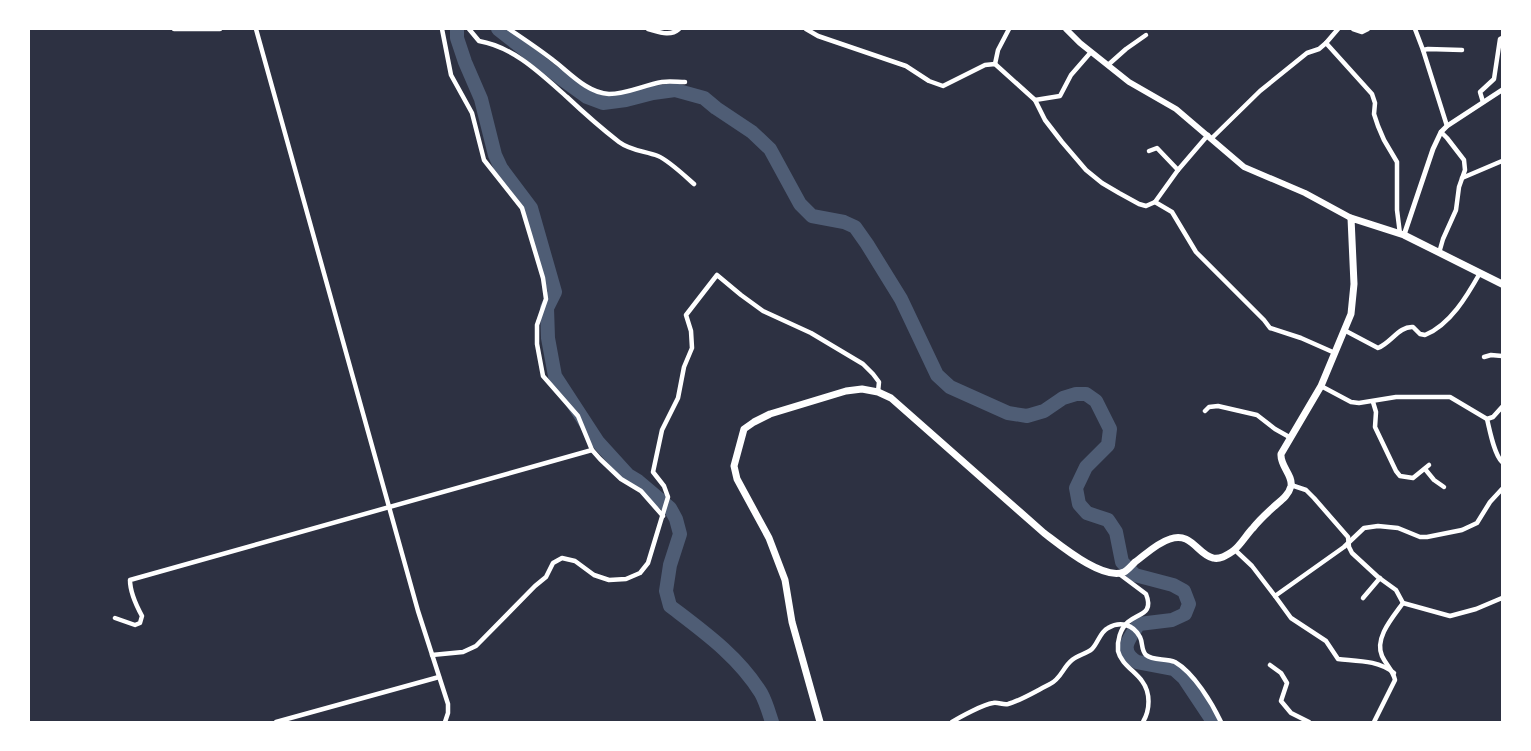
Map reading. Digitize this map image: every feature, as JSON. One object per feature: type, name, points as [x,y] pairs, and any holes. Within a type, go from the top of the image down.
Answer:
[{"type":"main road","points":[[1066,29],[1080,43],[1108,65],[1141,89],[1176,109],[1210,136],[1244,167],[1351,218],[1402,234],[1502,284]]},
{"type":"main road","points":[[820,722],[792,622],[784,580],[769,538],[737,479],[734,466],[744,429],[770,414],[846,390],[862,389],[878,392],[891,398],[1044,533],[1095,568],[1121,572],[1155,547],[1171,538],[1188,540],[1210,558],[1224,557],[1235,550],[1254,526],[1287,494],[1291,485],[1289,476],[1282,464],[1282,454],[1321,386],[1351,314],[1353,292],[1351,218]]},
{"type":"street","points":[[174,29],[220,29]]},
{"type":"street","points":[[256,29],[418,611],[448,704],[445,722]]},
{"type":"street","points":[[442,29],[451,75],[472,113],[484,160],[522,208],[540,269],[546,299],[537,326],[537,344],[543,376],[578,416],[592,450],[608,468],[641,491],[663,516]]},
{"type":"street","points":[[469,29],[479,41],[509,51],[540,73],[620,142],[631,149],[660,156],[694,184]]},
{"type":"street","points":[[509,29],[555,61],[565,71],[590,88],[602,93],[611,94],[663,82],[685,82]]},
{"type":"street","points":[[648,29],[670,34],[679,29]]},
{"type":"street","points":[[806,29],[818,36],[906,66],[929,81],[943,86],[985,65],[995,64],[1036,100],[1045,120],[1086,170],[1102,183],[1146,206],[1155,202],[1178,170],[1210,136],[1288,67],[1307,53],[1319,49],[1338,29]]},
{"type":"street","points":[[995,64],[998,50],[1009,29]]},
{"type":"street","points":[[1354,29],[1362,32],[1368,29]]},
{"type":"street","points":[[1415,29],[1424,50],[1447,126]]},
{"type":"street","points":[[1108,65],[1126,48],[1146,35]]},
{"type":"street","points":[[1483,102],[1480,92],[1494,80],[1500,39],[1502,38]]},
{"type":"street","points":[[1326,43],[1372,94],[1375,103],[1374,114],[1378,126],[1397,162],[1397,210],[1402,234]]},
{"type":"street","points":[[1424,50],[1462,50]]},
{"type":"street","points":[[1036,100],[1060,96],[1071,75],[1091,52]]},
{"type":"street","points":[[1402,234],[1441,132],[1447,126],[1502,90]]},
{"type":"street","points":[[1439,252],[1456,210],[1459,187],[1465,170],[1464,160],[1441,132]]},
{"type":"street","points":[[1149,152],[1157,148],[1178,170]]},
{"type":"street","points":[[1462,178],[1502,161]]},
{"type":"street","points":[[1155,202],[1172,212],[1196,252],[1270,328],[1301,338],[1335,353]]},
{"type":"street","points":[[1344,330],[1378,348],[1409,327],[1414,327],[1420,334],[1425,335],[1433,332],[1458,308],[1480,273]]},
{"type":"street","points":[[432,654],[463,652],[476,646],[546,577],[553,563],[562,558],[575,561],[594,575],[610,580],[626,579],[640,573],[648,563],[668,497],[664,486],[653,472],[662,430],[678,398],[684,367],[692,348],[691,331],[686,315],[717,275],[740,295],[762,310],[811,332],[863,364],[879,382],[878,392]]},
{"type":"street","points":[[1484,357],[1491,354],[1502,356]]},
{"type":"street","points":[[1321,386],[1351,402],[1359,403],[1396,397],[1450,397],[1486,419],[1496,453],[1502,462]]},
{"type":"street","points":[[1373,402],[1376,412],[1375,427],[1400,476],[1413,478],[1429,465]]},
{"type":"street","points":[[1205,411],[1209,407],[1218,406],[1257,414],[1275,429],[1291,438]]},
{"type":"street","points":[[1486,419],[1493,417],[1502,407]]},
{"type":"street","points":[[115,618],[134,625],[140,623],[142,616],[130,587],[130,580],[592,450]]},
{"type":"street","points":[[1424,469],[1444,487]]},
{"type":"street","points":[[1291,485],[1306,490],[1314,498],[1348,537],[1352,553],[1396,590],[1403,603],[1450,616],[1476,609],[1502,598]]},
{"type":"street","points":[[1275,596],[1349,542],[1364,528],[1378,526],[1398,528],[1427,537],[1462,530],[1477,522],[1490,502],[1502,489]]},
{"type":"street","points":[[1235,550],[1252,566],[1291,618],[1326,641],[1338,659],[1377,664],[1387,667],[1394,673]]},
{"type":"street","points":[[1121,572],[1146,594],[1149,605],[1143,613],[1120,633],[1118,642],[1118,652],[1123,661],[1143,682],[1147,691],[1149,707],[1143,722]]},
{"type":"street","points":[[1363,598],[1380,578]]},
{"type":"street","points":[[1374,722],[1395,680],[1394,673],[1382,656],[1382,637],[1387,626],[1403,603]]},
{"type":"street","points":[[1128,625],[1140,637],[1142,650],[1145,654],[1150,657],[1175,662],[1184,669],[1204,694],[1221,722]]},
{"type":"street","points":[[952,722],[960,716],[993,703],[1007,704],[1056,682],[1074,658],[1093,648],[1104,630],[1109,627],[1128,625]]},
{"type":"street","points":[[1270,665],[1281,673],[1287,682],[1281,701],[1291,713],[1308,722]]},
{"type":"street","points":[[276,722],[439,677]]},
{"type":"waterway","points":[[457,29],[457,38],[465,62],[481,99],[495,155],[501,168],[531,208],[555,292],[547,308],[548,338],[555,376],[598,442],[628,475],[670,508],[676,519],[680,534],[670,565],[666,591],[670,606],[720,645],[742,667],[761,693],[772,722]]},
{"type":"waterway","points":[[498,29],[587,97],[603,103],[675,90],[704,98],[752,132],[770,149],[800,204],[812,216],[844,222],[855,227],[901,299],[937,375],[950,387],[1008,413],[1027,416],[1044,411],[1063,398],[1076,394],[1086,394],[1096,401],[1110,429],[1108,445],[1086,467],[1076,488],[1079,504],[1087,513],[1108,520],[1116,532],[1122,562],[1135,575],[1173,585],[1184,591],[1189,604],[1185,614],[1172,620],[1139,624],[1127,644],[1128,653],[1137,662],[1174,669],[1184,678],[1212,722]]}]
